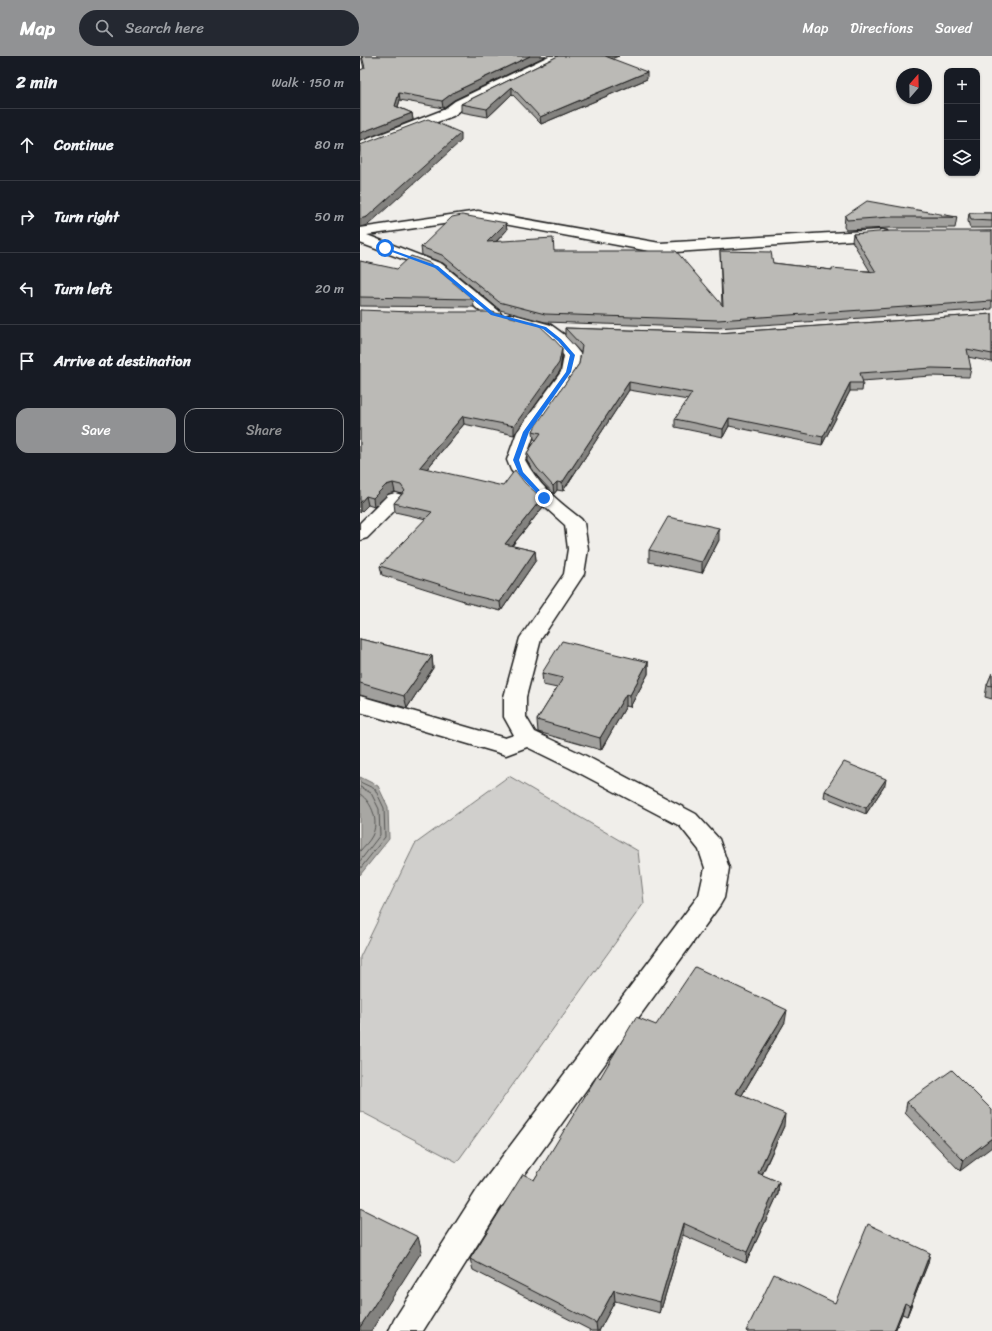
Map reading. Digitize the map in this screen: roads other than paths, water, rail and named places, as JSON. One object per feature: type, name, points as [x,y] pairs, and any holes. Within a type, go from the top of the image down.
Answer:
[{"type":"street","points":[[360,147],[448,113],[460,104],[559,56]]},
{"type":"street","points":[[360,232],[478,215],[660,248],[896,233]]},
{"type":"street","points":[[360,238],[437,267],[493,314]]},
{"type":"street","points":[[461,314],[493,314],[544,328],[568,329]]},
{"type":"street","points":[[405,1331],[488,1200],[711,898],[717,868],[710,846],[688,820],[578,762],[527,738],[515,717],[515,697],[531,638],[574,574],[578,549],[574,523],[544,498],[521,473],[516,460],[526,432],[569,372],[573,355],[560,340],[544,328]]},
{"type":"street","points":[[360,534],[395,499]]},
{"type":"street","points":[[360,704],[506,747],[527,738]]},
{"type":"water","points":[[360,777],[378,786],[388,807],[389,839],[360,875]]}]
